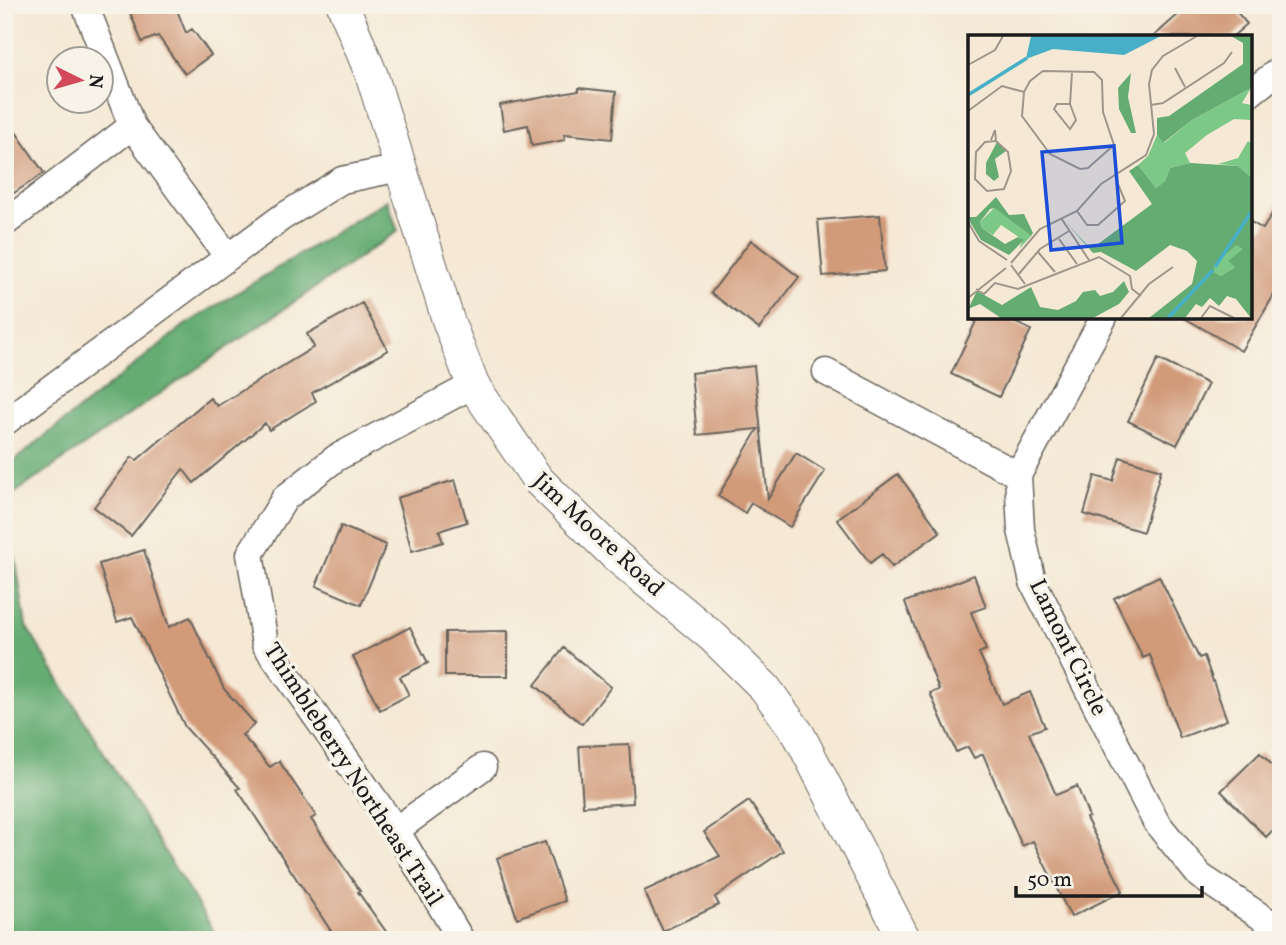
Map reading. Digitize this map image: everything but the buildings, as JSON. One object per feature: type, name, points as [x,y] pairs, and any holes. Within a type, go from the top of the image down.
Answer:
[{"type":"street","points":[[85,5],[132,126],[228,257]]},
{"type":"street","name":"Jim Moore Road","points":[[343,5],[372,76],[448,320],[473,386],[538,480],[616,556],[714,638],[765,688],[799,735],[905,940]]},
{"type":"street","points":[[1251,92],[1281,69]]},
{"type":"street","points":[[5,223],[132,126]]},
{"type":"street","points":[[5,422],[281,218],[342,180],[400,168]]},
{"type":"street","points":[[826,372],[1018,475],[1103,318]]},
{"type":"street","name":"Thimbleberry Northeast Trail","points":[[461,940],[396,830],[265,644],[250,554],[285,498],[336,458],[473,386]]},
{"type":"street","name":"Lamont Circle","points":[[1018,475],[1021,530],[1033,582],[1156,822],[1200,876],[1281,930]]},
{"type":"street","points":[[396,830],[483,767]]},
{"type":"green space","points":[[387,200],[398,231],[6,499],[26,626],[219,940],[5,940],[5,468],[185,325]]}]
